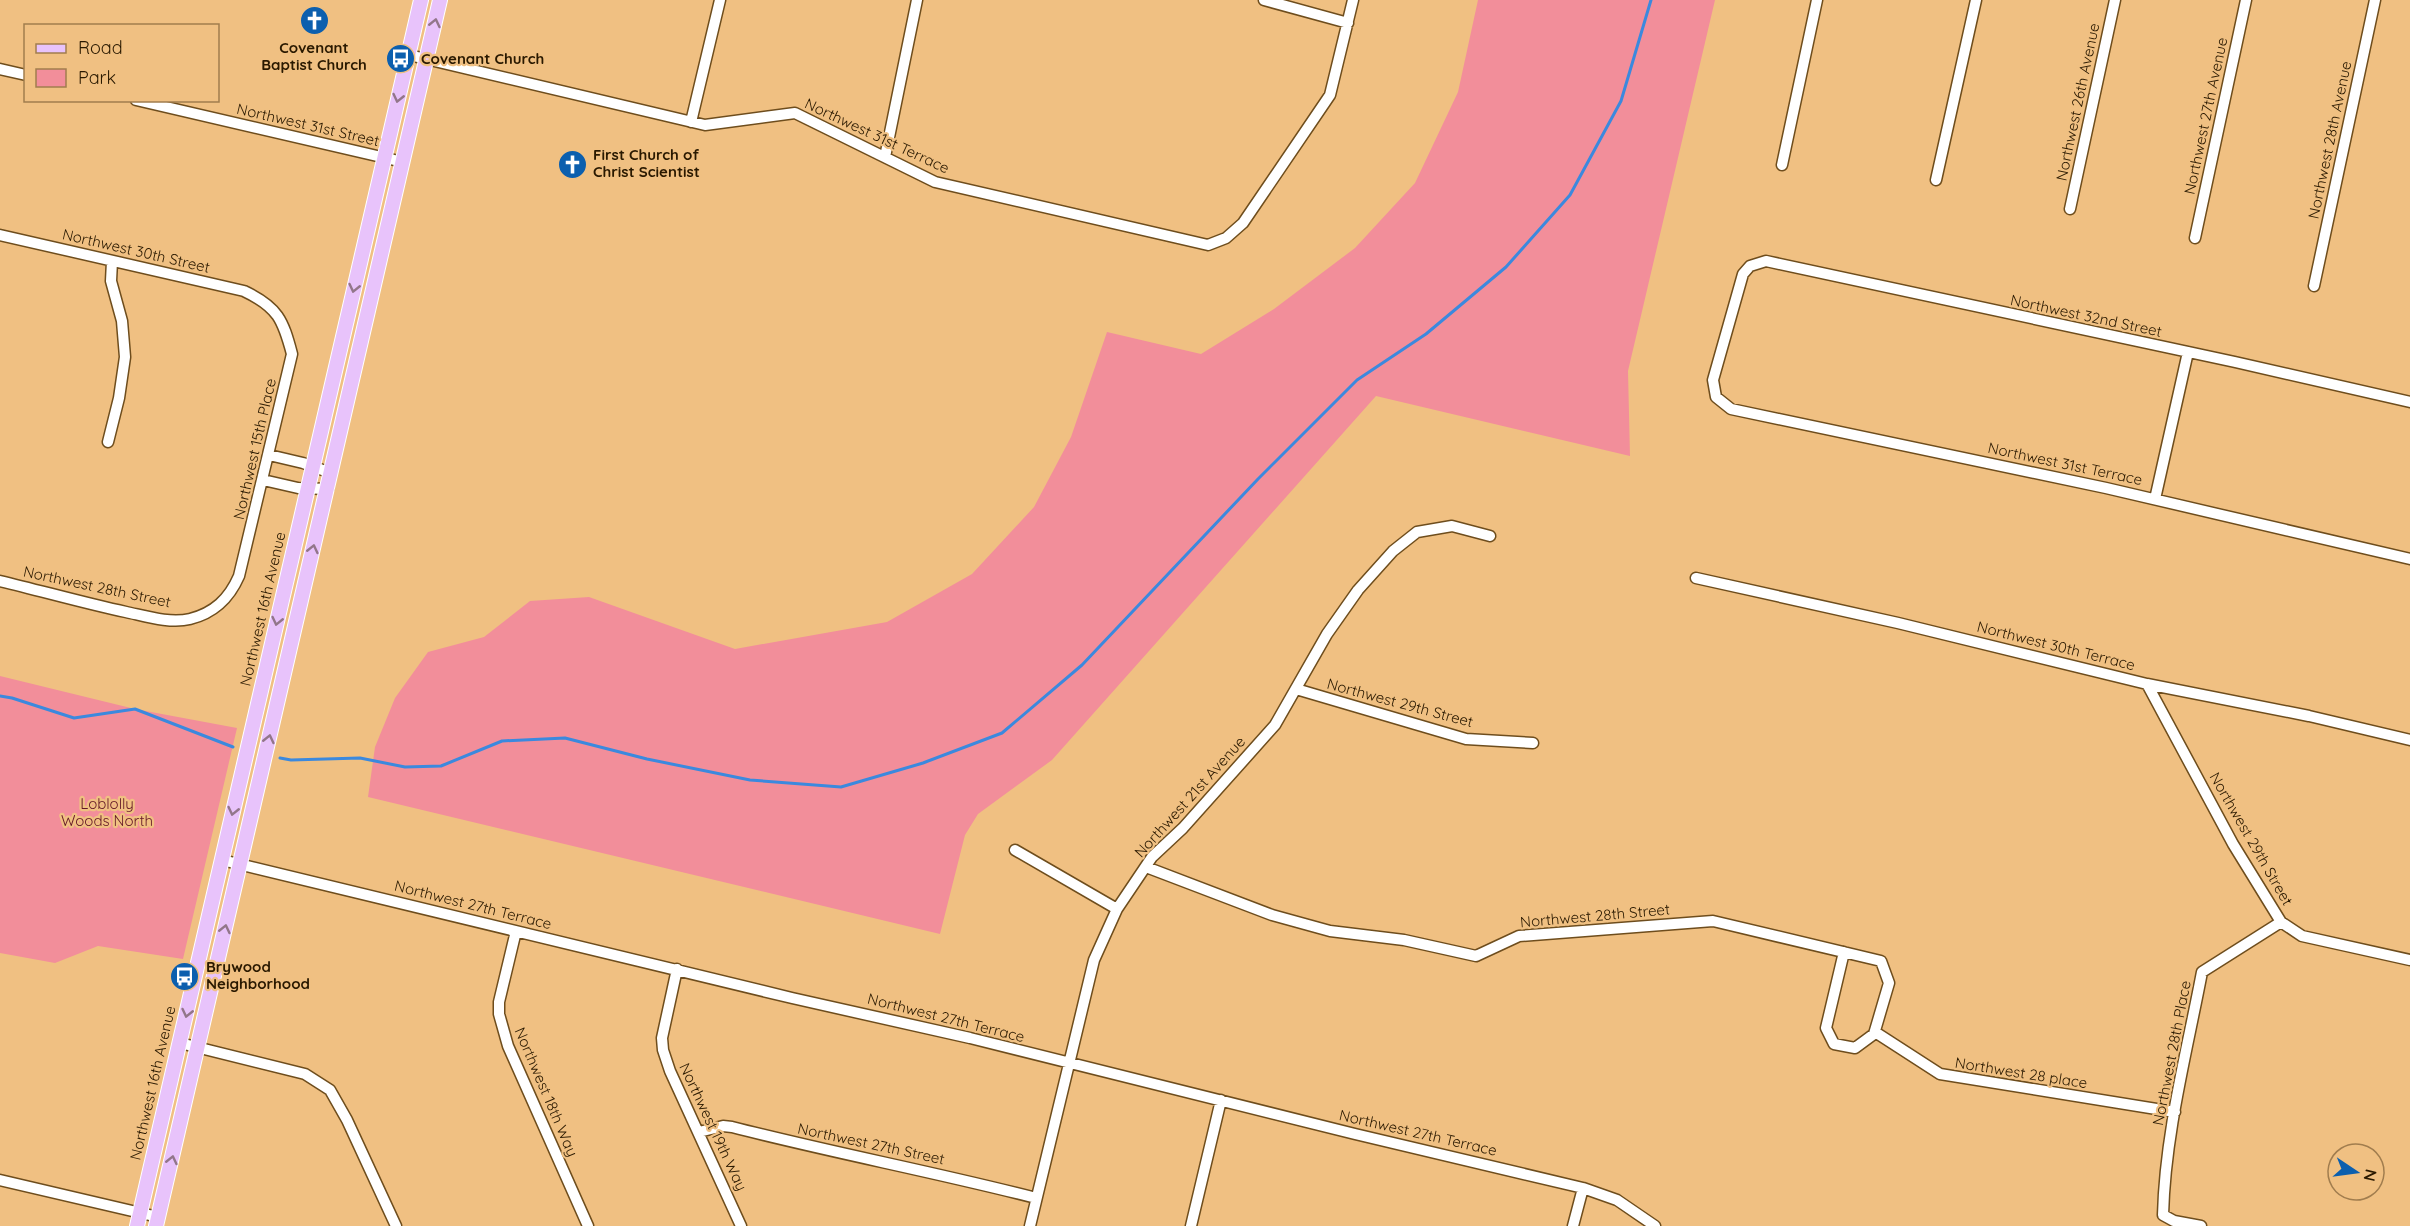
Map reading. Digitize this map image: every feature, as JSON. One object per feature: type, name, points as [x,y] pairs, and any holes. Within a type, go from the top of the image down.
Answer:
[{"type":"main road","name":"Northwest 16th Avenue","points":[[138,1219],[421,0]]},
{"type":"main road","points":[[157,1221],[441,0]]},
{"type":"main road","points":[[266,669],[284,673]]},
{"type":"street","points":[[691,122],[720,0]]},
{"type":"street","points":[[885,157],[917,0]]},
{"type":"street","points":[[1264,0],[1348,23],[1353,0]]},
{"type":"street","points":[[1782,165],[1817,0]]},
{"type":"street","points":[[1936,180],[1976,0]]},
{"type":"street","name":"Northwest 26th Avenue","points":[[2070,209],[2115,0]]},
{"type":"street","name":"Northwest 27th Avenue","points":[[2195,238],[2246,0]]},
{"type":"street","name":"Northwest 28th Avenue","points":[[2314,286],[2375,0]]},
{"type":"street","name":"Northwest 31st Terrace","points":[[409,55],[705,125],[795,113],[935,182],[1208,244],[1226,238],[1243,223],[1330,95],[1348,23]]},
{"type":"street","points":[[0,69],[24,75]]},
{"type":"street","name":"Northwest 31st Street","points":[[145,102],[403,162]]},
{"type":"street","name":"Northwest 30th Street","points":[[0,235],[244,291],[263,300]]},
{"type":"street","points":[[108,442],[119,398],[125,357],[123,321],[111,281],[112,261]]},
{"type":"street","name":"Northwest 32nd Street","points":[[1716,397],[1713,380],[1743,274],[1756,262],[1766,261],[2410,402]]},
{"type":"street","name":"Northwest 15th Place","points":[[220,605],[232,592],[239,576],[292,354],[284,324],[263,300]]},
{"type":"street","points":[[2155,499],[2188,352]]},
{"type":"street","name":"Northwest 31st Terrace","points":[[1716,397],[1731,409],[1767,418],[2155,499],[2410,559]]},
{"type":"street","points":[[268,455],[303,463],[331,473]]},
{"type":"street","points":[[263,480],[308,489],[328,489]]},
{"type":"street","name":"Northwest 21st Avenue","points":[[1030,1226],[1094,960],[1117,909],[1152,857],[1183,828],[1275,724],[1327,634],[1358,590],[1393,551],[1418,532],[1452,526],[1490,536]]},
{"type":"street","name":"Northwest 30th Terrace","points":[[1696,578],[1898,623],[2147,684],[2309,716],[2410,740]]},
{"type":"street","name":"Northwest 28th Street","points":[[0,581],[157,619],[187,620],[207,613],[220,605]]},
{"type":"street","name":"Northwest 29th Street","points":[[2147,684],[2233,844],[2281,922],[2302,936],[2410,960]]},
{"type":"street","name":"Northwest 29th Street","points":[[1296,688],[1466,739],[1533,743]]},
{"type":"street","points":[[1015,850],[1117,909]]},
{"type":"street","name":"Northwest 27th Terrace","points":[[222,860],[1583,1188],[1617,1200],[1655,1226]]},
{"type":"street","name":"Northwest 28th Street","points":[[1146,867],[1272,915],[1329,931],[1404,940],[1476,956],[1519,936],[1713,921],[1881,961],[1890,983],[1875,1032]]},
{"type":"street","name":"Northwest 28th Place","points":[[2201,1226],[2174,1221],[2163,1215],[2163,1196],[2175,1112],[2202,972],[2281,922]]},
{"type":"street","name":"Northwest 18th Way","points":[[516,931],[499,1002],[499,1014],[508,1046],[588,1226]]},
{"type":"street","points":[[1844,952],[1826,1028],[1834,1044],[1855,1048],[1875,1032]]},
{"type":"street","name":"Northwest 19th Way","points":[[677,969],[662,1038],[663,1050],[670,1071],[741,1226]]},
{"type":"street","name":"Northwest 28 place","points":[[1875,1032],[1940,1074],[2175,1112]]},
{"type":"street","points":[[180,1043],[305,1074],[330,1090],[347,1120],[396,1226]]},
{"type":"street","points":[[1191,1226],[1221,1100]]},
{"type":"street","name":"Northwest 27th Street","points":[[699,1132],[723,1126],[732,1127],[1036,1198]]},
{"type":"street","points":[[0,1180],[138,1219],[157,1221]]},
{"type":"street","points":[[1574,1226],[1583,1188]]},
{"type":"green space","points":[[1478,0],[1715,0],[1628,371],[1630,456],[1376,396],[1052,760],[978,814],[965,835],[940,934],[368,797],[375,747],[395,698],[428,652],[484,637],[530,601],[589,597],[735,649],[887,622],[972,574],[1034,507],[1071,437],[1107,332],[1201,354],[1274,309],[1355,248],[1415,183],[1458,92]]},
{"type":"green space","name":"Loblolly Woods North","points":[[0,676],[135,709],[237,728],[183,959],[98,946],[55,963],[0,953]]},
{"type":"waterway","points":[[280,758],[291,760],[360,758],[405,767],[441,766],[502,741],[565,738],[647,759],[750,780],[841,787],[923,763],[1002,733],[1082,665],[1258,479],[1357,380],[1426,334],[1506,267],[1570,195],[1621,101],[1651,0]]},
{"type":"waterway","points":[[0,696],[74,718],[135,709],[233,747]]},
{"type":"place","name":"Covenant Baptist Church","points":[[314,21]]},
{"type":"place","name":"Covenant Church","points":[[400,59]]},
{"type":"place","name":"First Church of Christ Scientist","points":[[572,164]]},
{"type":"place","name":"Brywood Neighborhood","points":[[185,976]]}]
